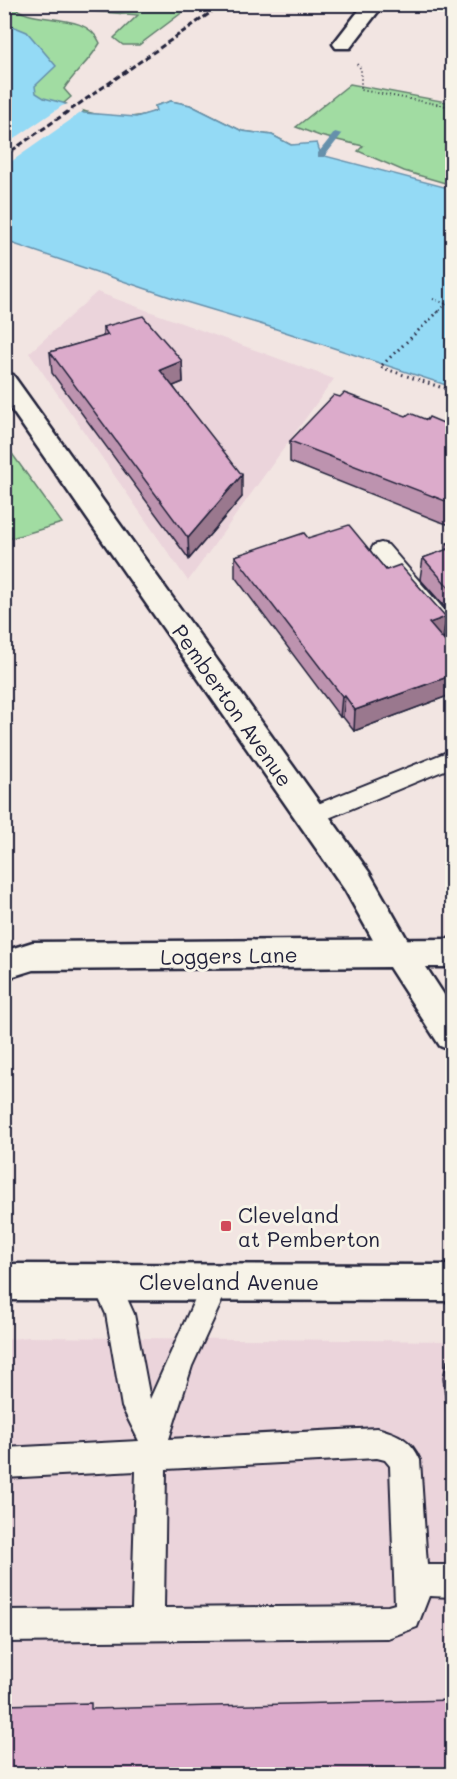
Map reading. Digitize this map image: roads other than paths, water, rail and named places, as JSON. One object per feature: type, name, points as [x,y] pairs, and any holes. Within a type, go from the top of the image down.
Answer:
[{"type":"street","points":[[343,44],[375,4]]},
{"type":"street","name":"Pemberton Avenue","points":[[4,380],[357,881],[398,953],[453,1036]]},
{"type":"street","name":"Loggers Lane","points":[[14,959],[453,953]]},
{"type":"street","name":"Cleveland Avenue","points":[[4,1282],[453,1283]]},
{"type":"lane","points":[[381,550],[453,632]]},
{"type":"lane","points":[[311,816],[453,758]]},
{"type":"lane","points":[[105,1281],[120,1314],[137,1407],[152,1446]]},
{"type":"lane","points":[[148,1624],[152,1446],[186,1346],[217,1281]]},
{"type":"lane","points":[[4,1463],[152,1446],[377,1443],[394,1448],[405,1460],[413,1600],[406,1616],[388,1622],[4,1626]]},
{"type":"lane","points":[[412,1580],[453,1581]]},
{"type":"water","points":[[5,23],[27,32],[56,66],[35,86],[36,93],[84,113],[136,117],[156,111],[155,106],[171,101],[190,105],[242,131],[272,135],[291,145],[317,143],[321,155],[452,189],[452,387],[270,327],[176,299],[5,241]]},
{"type":"waterway","points":[[321,155],[338,134]]},
{"type":"railway","points":[[4,156],[223,4]]},
{"type":"place","name":"Cleveland at Pemberton","points":[[226,1226]]}]
